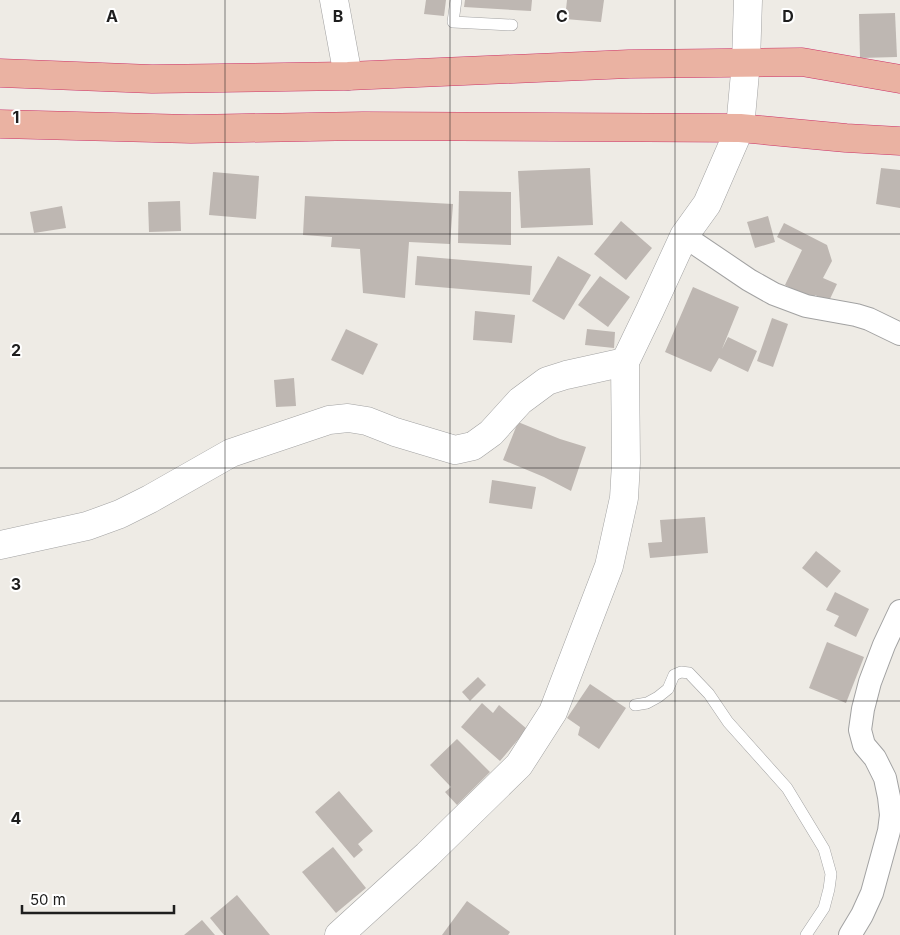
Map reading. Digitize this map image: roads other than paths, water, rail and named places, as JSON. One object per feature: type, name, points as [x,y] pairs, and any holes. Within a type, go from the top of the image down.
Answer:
[{"type":"highway","points":[[0,73],[152,79],[348,76],[629,64],[802,62],[900,79]]},
{"type":"highway","points":[[0,124],[191,129],[363,126],[740,128],[900,141]]},
{"type":"street","points":[[334,0],[348,76]]},
{"type":"street","points":[[339,935],[427,855],[519,766],[553,712],[609,566],[624,498],[626,463],[624,362],[684,236],[707,204],[740,128],[746,62],[748,0]]},
{"type":"street","points":[[684,236],[749,280],[774,294],[806,306],[869,319],[900,334]]},
{"type":"street","points":[[0,545],[87,526],[120,514],[231,453],[329,420],[348,418],[367,421],[395,432],[455,450],[473,446],[491,433],[520,401],[547,381],[624,362]]},
{"type":"street","points":[[850,935],[872,893],[889,831],[890,797],[885,778],[864,745],[860,730],[870,682],[884,645],[900,611]]},
{"type":"lane","points":[[456,0],[454,22],[512,25]]},
{"type":"lane","points":[[635,705],[647,703],[658,697],[668,689],[674,675],[681,672],[688,673],[709,694],[728,722],[787,788],[824,849],[830,874],[829,889],[824,908],[806,935]]}]
